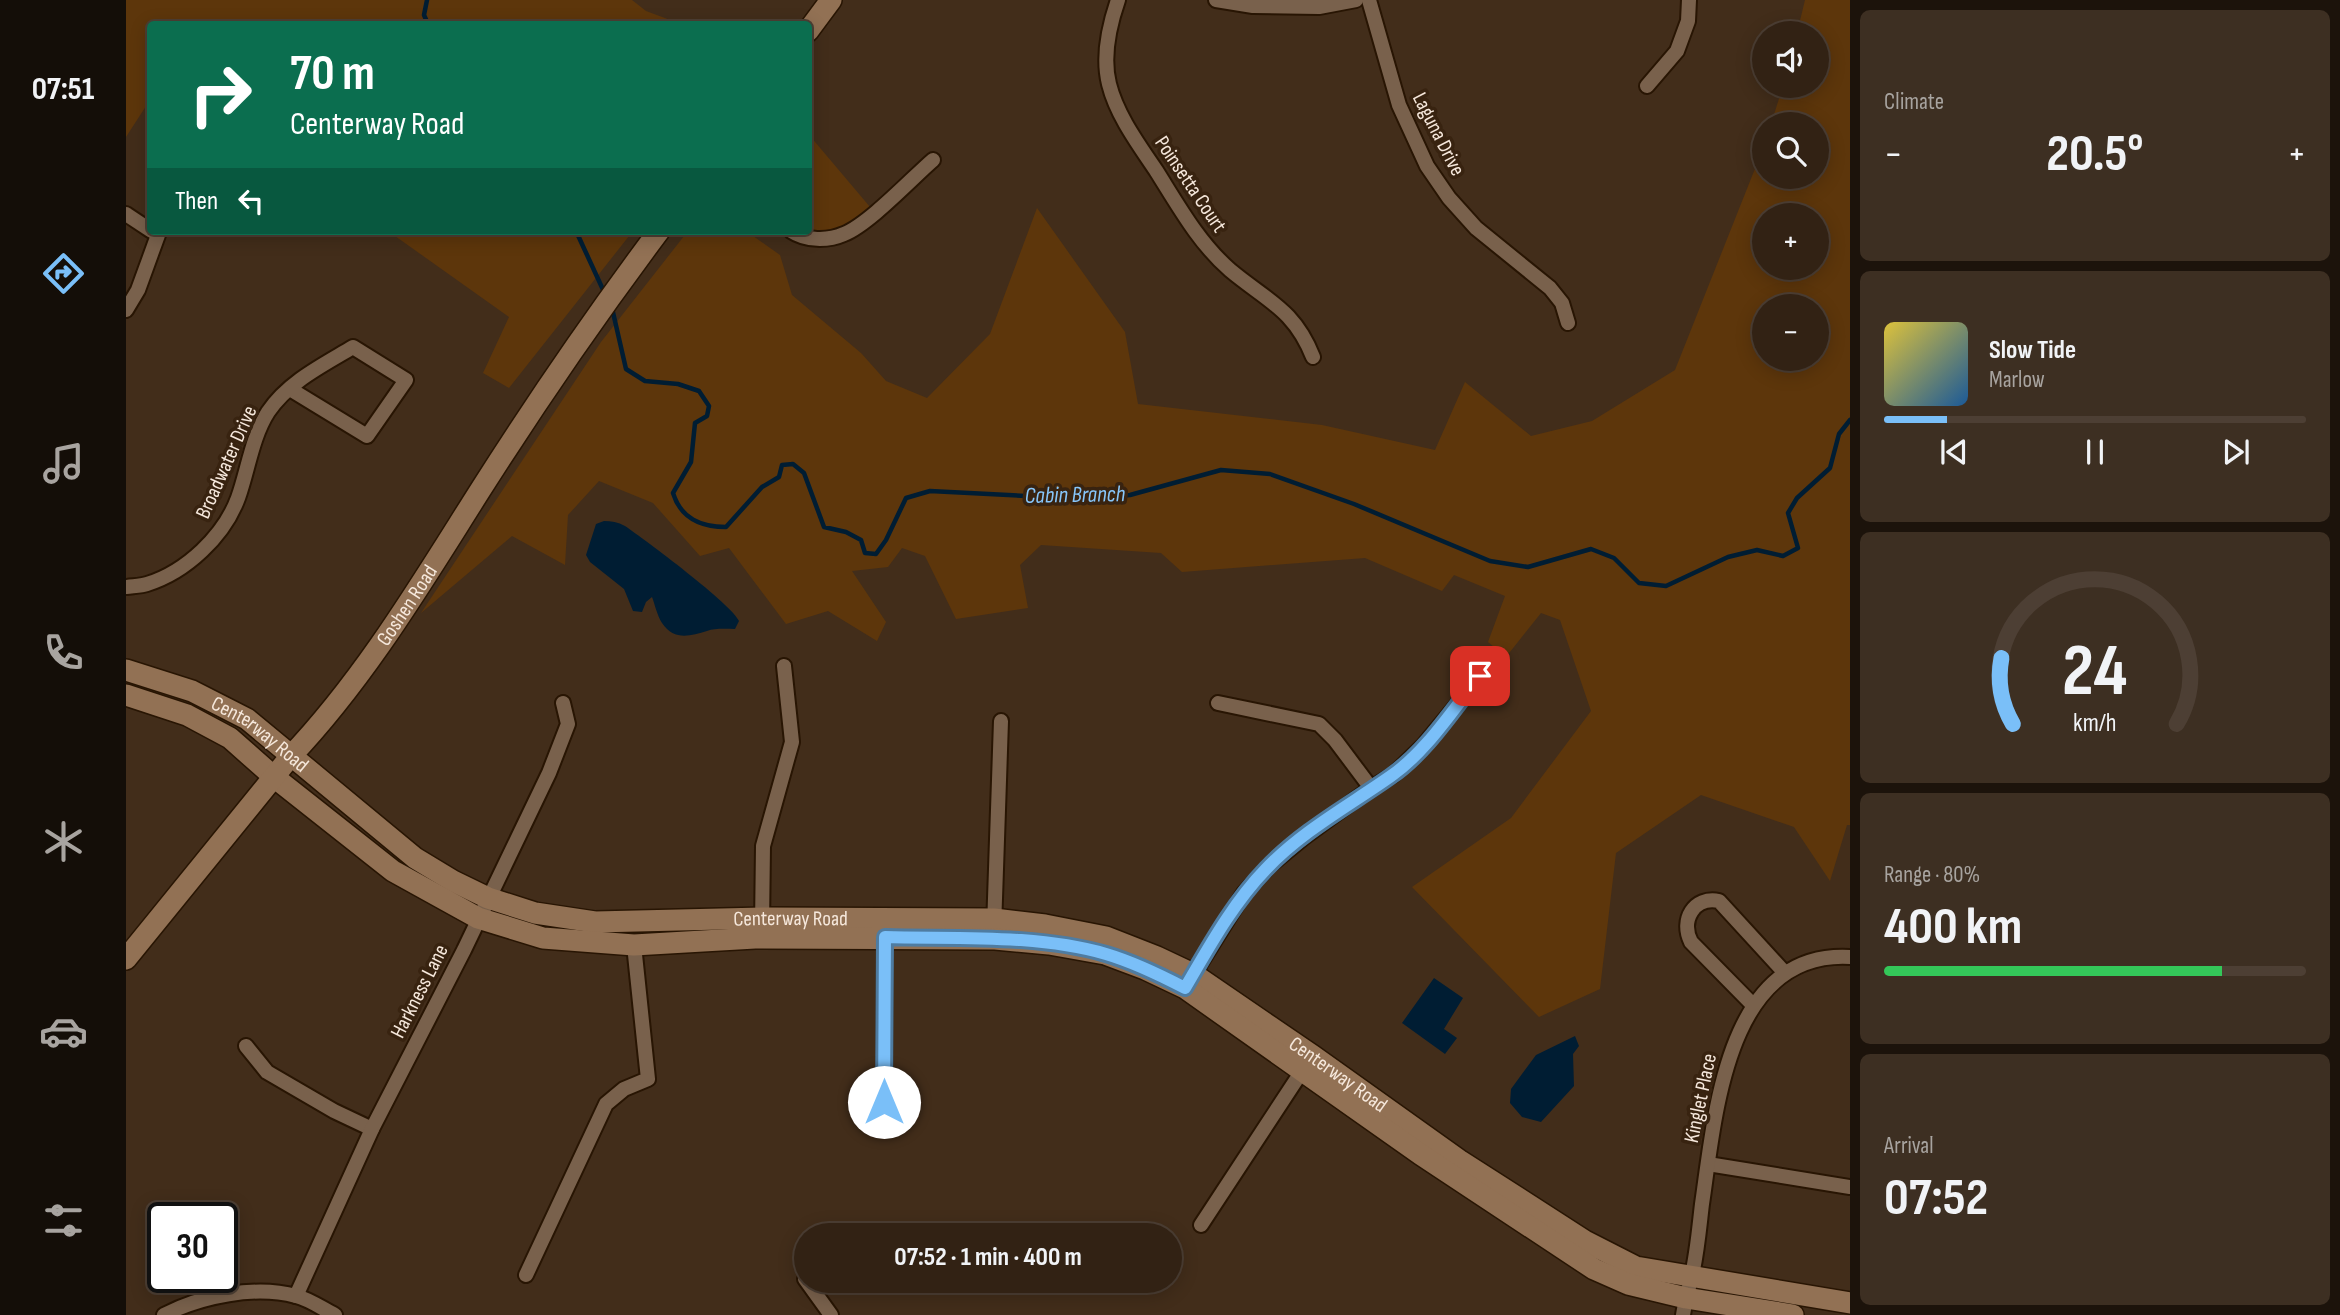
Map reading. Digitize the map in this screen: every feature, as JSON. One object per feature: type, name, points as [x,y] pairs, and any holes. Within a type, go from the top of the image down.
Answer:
[{"type":"street","points":[[812,26],[831,0]]},
{"type":"street","name":"Poinsetta Court","points":[[1118,0],[1110,23],[1106,49],[1109,83],[1125,123],[1200,239],[1229,269],[1289,316],[1305,337],[1313,357]]},
{"type":"street","points":[[1216,0],[1252,6],[1319,7],[1356,0]]},
{"type":"street","name":"Laguna Drive","points":[[1369,0],[1398,105],[1427,166],[1448,198],[1476,229],[1550,288],[1562,303],[1568,323]]},
{"type":"street","points":[[1647,86],[1677,51],[1688,21],[1689,0]]},
{"type":"street","points":[[797,235],[823,240],[845,234],[865,220],[933,160]]},
{"type":"street","points":[[126,214],[147,227]]},
{"type":"street","points":[[126,310],[138,290],[158,235]]},
{"type":"street","name":"Goshen Road","points":[[126,959],[384,641],[519,430],[600,311],[656,235]]},
{"type":"street","name":"Broadwater Drive","points":[[126,587],[147,584],[165,576],[183,565],[218,535],[237,499],[252,450],[268,412],[290,389],[307,374],[352,347],[406,380],[367,436],[290,389]]},
{"type":"street","points":[[762,928],[763,846],[792,742],[784,666]]},
{"type":"street","name":"Centerway Road","points":[[126,670],[192,691],[247,719],[415,858],[488,898],[535,913],[595,922],[762,928],[993,929],[1049,944],[1105,954],[1189,981],[1308,1063],[1420,1154],[1594,1269],[1628,1284],[1793,1315]]},
{"type":"street","points":[[1189,981],[1244,892],[1269,866],[1303,838],[1393,775],[1423,746],[1480,676]]},
{"type":"street","name":"Centerway Road","points":[[126,695],[176,711],[230,738],[274,777],[393,871],[478,918],[543,938],[634,945],[762,928],[885,937],[993,929]]},
{"type":"street","name":"Harkness Lane","points":[[296,1296],[372,1129],[558,752],[568,724],[563,703]]},
{"type":"street","points":[[1218,703],[1320,724],[1371,788]]},
{"type":"street","points":[[993,929],[1001,720]]},
{"type":"street","points":[[1753,1005],[1691,942],[1686,933],[1686,920],[1698,905],[1710,899],[1719,901],[1785,974]]},
{"type":"street","points":[[884,1127],[885,937]]},
{"type":"street","points":[[526,1275],[606,1104],[624,1089],[648,1079],[634,945]]},
{"type":"street","name":"Kinglet Place","points":[[1687,1297],[1728,1057],[1753,1005],[1785,974],[1809,961],[1832,956],[1850,957]]},
{"type":"street","points":[[246,1046],[267,1072],[334,1111],[372,1129]]},
{"type":"street","points":[[1201,1225],[1308,1063]]},
{"type":"street","points":[[1708,1164],[1850,1187]]},
{"type":"street","points":[[164,1315],[206,1298],[250,1292],[296,1296],[335,1315]]},
{"type":"street","points":[[815,1293],[831,1315]]},
{"type":"street","name":"Centerway Road","points":[[1687,1297],[1850,1303]]},
{"type":"shaded area","points":[[126,0],[632,0],[646,11],[673,21],[147,21],[147,105],[126,137]]},
{"type":"shaded area","points":[[1805,0],[1850,0],[1850,825],[1847,825],[1830,881],[1794,827],[1701,795],[1616,853],[1600,989],[1539,1017],[1412,887],[1511,818],[1591,711],[1560,620],[1541,613],[1506,657],[1488,642],[1505,596],[1454,575],[1442,591],[1365,558],[1182,572],[1161,553],[1041,545],[1020,565],[1028,608],[956,619],[925,556],[902,548],[888,567],[852,571],[886,622],[877,641],[828,611],[786,624],[729,548],[700,556],[653,503],[599,481],[568,515],[565,565],[512,536],[421,613],[601,342],[685,235],[752,235],[780,255],[792,295],[861,353],[886,381],[927,398],[990,334],[1037,208],[1125,332],[1138,404],[1322,425],[1435,450],[1465,382],[1531,436],[1592,421],[1675,370],[1752,176],[1752,189],[1829,189],[1829,112],[1775,112],[1779,98],[1829,98],[1829,21],[1800,21]]},
{"type":"shaded area","points":[[812,138],[870,207],[849,223],[812,231]]},
{"type":"shaded area","points":[[394,235],[630,235],[509,388],[483,373],[509,317]]},
{"type":"water","points":[[604,521],[625,526],[705,587],[739,621],[735,629],[713,629],[677,635],[662,623],[652,597],[646,602],[642,612],[633,611],[624,589],[590,562],[586,555],[596,524]]},
{"type":"water","points":[[1434,978],[1463,998],[1444,1029],[1457,1038],[1445,1054],[1402,1023]]},
{"type":"water","points":[[1575,1036],[1579,1046],[1573,1054],[1574,1086],[1541,1122],[1522,1117],[1510,1103],[1511,1089],[1536,1055]]},
{"type":"waterway","name":"Cabin Branch","points":[[427,0],[424,15],[427,21]]},
{"type":"waterway","name":"Cabin Branch","points":[[578,235],[605,294]]},
{"type":"waterway","name":"Cabin Branch","points":[[612,308],[626,369],[645,381],[678,384],[699,391],[709,406],[707,416],[695,423],[691,462],[673,493],[687,515],[700,523],[726,527],[762,487],[779,477],[782,465],[793,464],[804,473],[824,527],[846,532],[861,540],[865,553],[876,554],[886,540],[906,498],[930,491],[1084,499],[1130,495],[1221,470],[1270,474],[1354,504],[1490,561],[1528,567],[1591,549],[1614,558],[1639,583],[1666,586],[1728,557],[1757,550],[1783,556],[1798,548],[1788,513],[1797,498],[1830,468],[1839,434],[1850,420]]},
{"type":"route","points":[[884,1102],[885,937],[993,939],[1049,944],[1105,954],[1146,969],[1185,988],[1244,892],[1269,866],[1303,838],[1393,775],[1423,746],[1480,676]]}]
